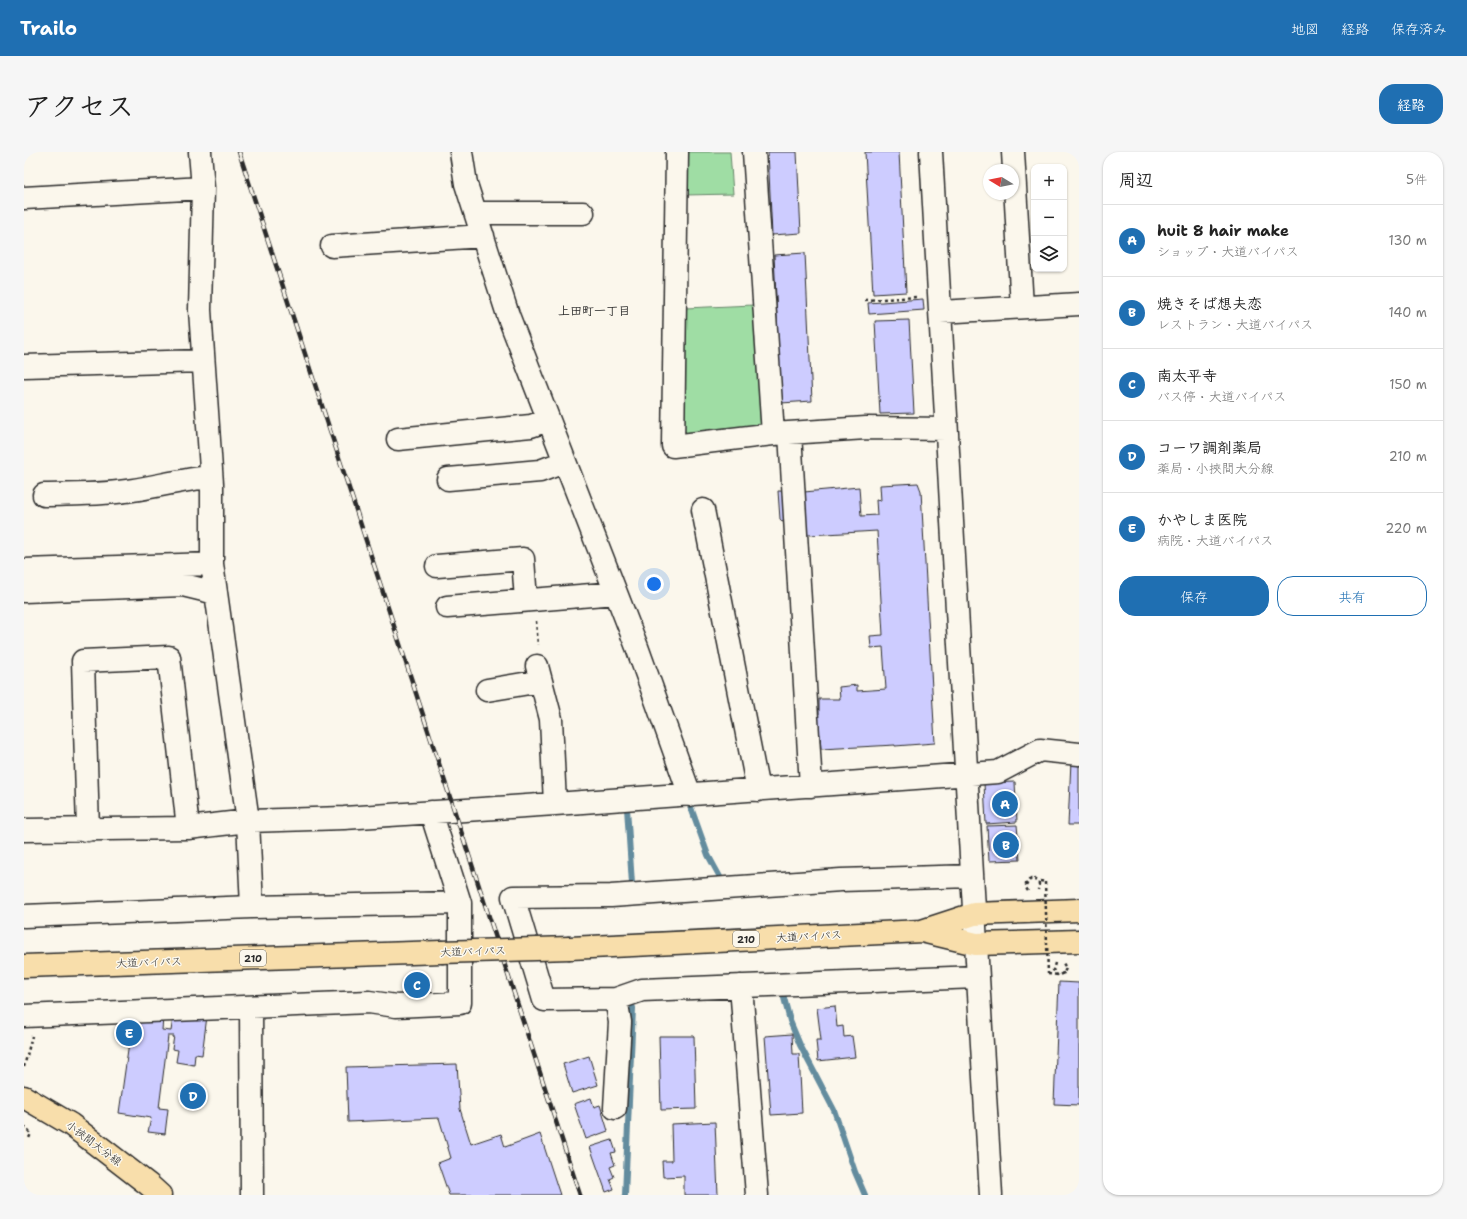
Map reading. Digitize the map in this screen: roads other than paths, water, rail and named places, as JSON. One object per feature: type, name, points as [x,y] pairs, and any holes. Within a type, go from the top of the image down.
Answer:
[{"type":"main road","name":"大道バイパス","points":[[24,966],[570,948],[922,931],[974,914],[1079,910]]},
{"type":"main road","name":"大道バイパス","points":[[922,931],[976,944],[1079,940]]},
{"type":"main road","name":"小挾間大分線","points":[[24,1097],[70,1124],[160,1195]]},
{"type":"street","points":[[200,152],[203,188],[200,310],[211,477],[212,564],[248,821],[252,907]]},
{"type":"street","points":[[461,152],[466,184],[508,315],[564,462],[638,647],[690,795]]},
{"type":"street","points":[[677,152],[673,446],[781,433],[866,428],[946,429]]},
{"type":"street","points":[[754,152],[781,433],[811,786]]},
{"type":"street","points":[[930,152],[932,304],[946,429],[991,1195]]},
{"type":"street","points":[[1014,152],[1022,307]]},
{"type":"street","points":[[24,198],[203,188]]},
{"type":"street","points":[[476,213],[583,212]]},
{"type":"street","points":[[332,246],[483,236]]},
{"type":"street","points":[[932,304],[1022,307],[1079,304]]},
{"type":"street","points":[[24,366],[203,361]]},
{"type":"street","points":[[398,439],[531,426],[548,420]]},
{"type":"street","points":[[448,479],[540,471],[564,462]]},
{"type":"street","points":[[44,496],[115,492],[188,479],[211,477]]},
{"type":"street","points":[[703,510],[758,790]]},
{"type":"street","points":[[437,566],[523,559],[530,600]]},
{"type":"street","points":[[24,570],[212,564]]},
{"type":"street","points":[[24,591],[183,585],[216,593]]},
{"type":"street","points":[[447,607],[616,593]]},
{"type":"street","points":[[88,830],[82,661],[169,657],[188,828]]},
{"type":"street","points":[[487,690],[539,673],[551,719],[555,804]]},
{"type":"street","points":[[24,830],[188,828],[248,821],[344,818],[690,795],[998,772],[1040,750],[1079,754]]},
{"type":"street","points":[[28,1025],[251,1007],[369,1002],[396,1006],[460,1003],[460,903],[431,812]]},
{"type":"street","points":[[972,876],[833,880],[611,896],[514,897],[544,1000],[616,999],[642,990],[977,976]]},
{"type":"street","points":[[24,916],[252,907],[460,903]]},
{"type":"street","points":[[741,986],[757,1195]]},
{"type":"street","points":[[615,1108],[620,1022],[616,999]]},
{"type":"street","points":[[251,1007],[252,1195]]},
{"type":"waterway","points":[[689,802],[708,855],[720,877]]},
{"type":"waterway","points":[[632,884],[627,808],[633,807]]},
{"type":"waterway","points":[[783,994],[790,1021],[800,1045],[834,1110],[855,1172],[865,1195]]},
{"type":"waterway","points":[[625,1195],[633,1008]]},
{"type":"railway","points":[[239,152],[580,1195]]},
{"type":"place","name":"huit 8 hair make","points":[[1005,804]]},
{"type":"place","name":"焼きそば想夫恋","points":[[1006,845]]},
{"type":"place","name":"南太平寺","points":[[417,985]]},
{"type":"place","name":"かやしま医院","points":[[129,1033]]},
{"type":"place","name":"コーワ調剤薬局","points":[[193,1096]]},
{"type":"district","name":"上田町一丁目","points":[[594,311]]}]
